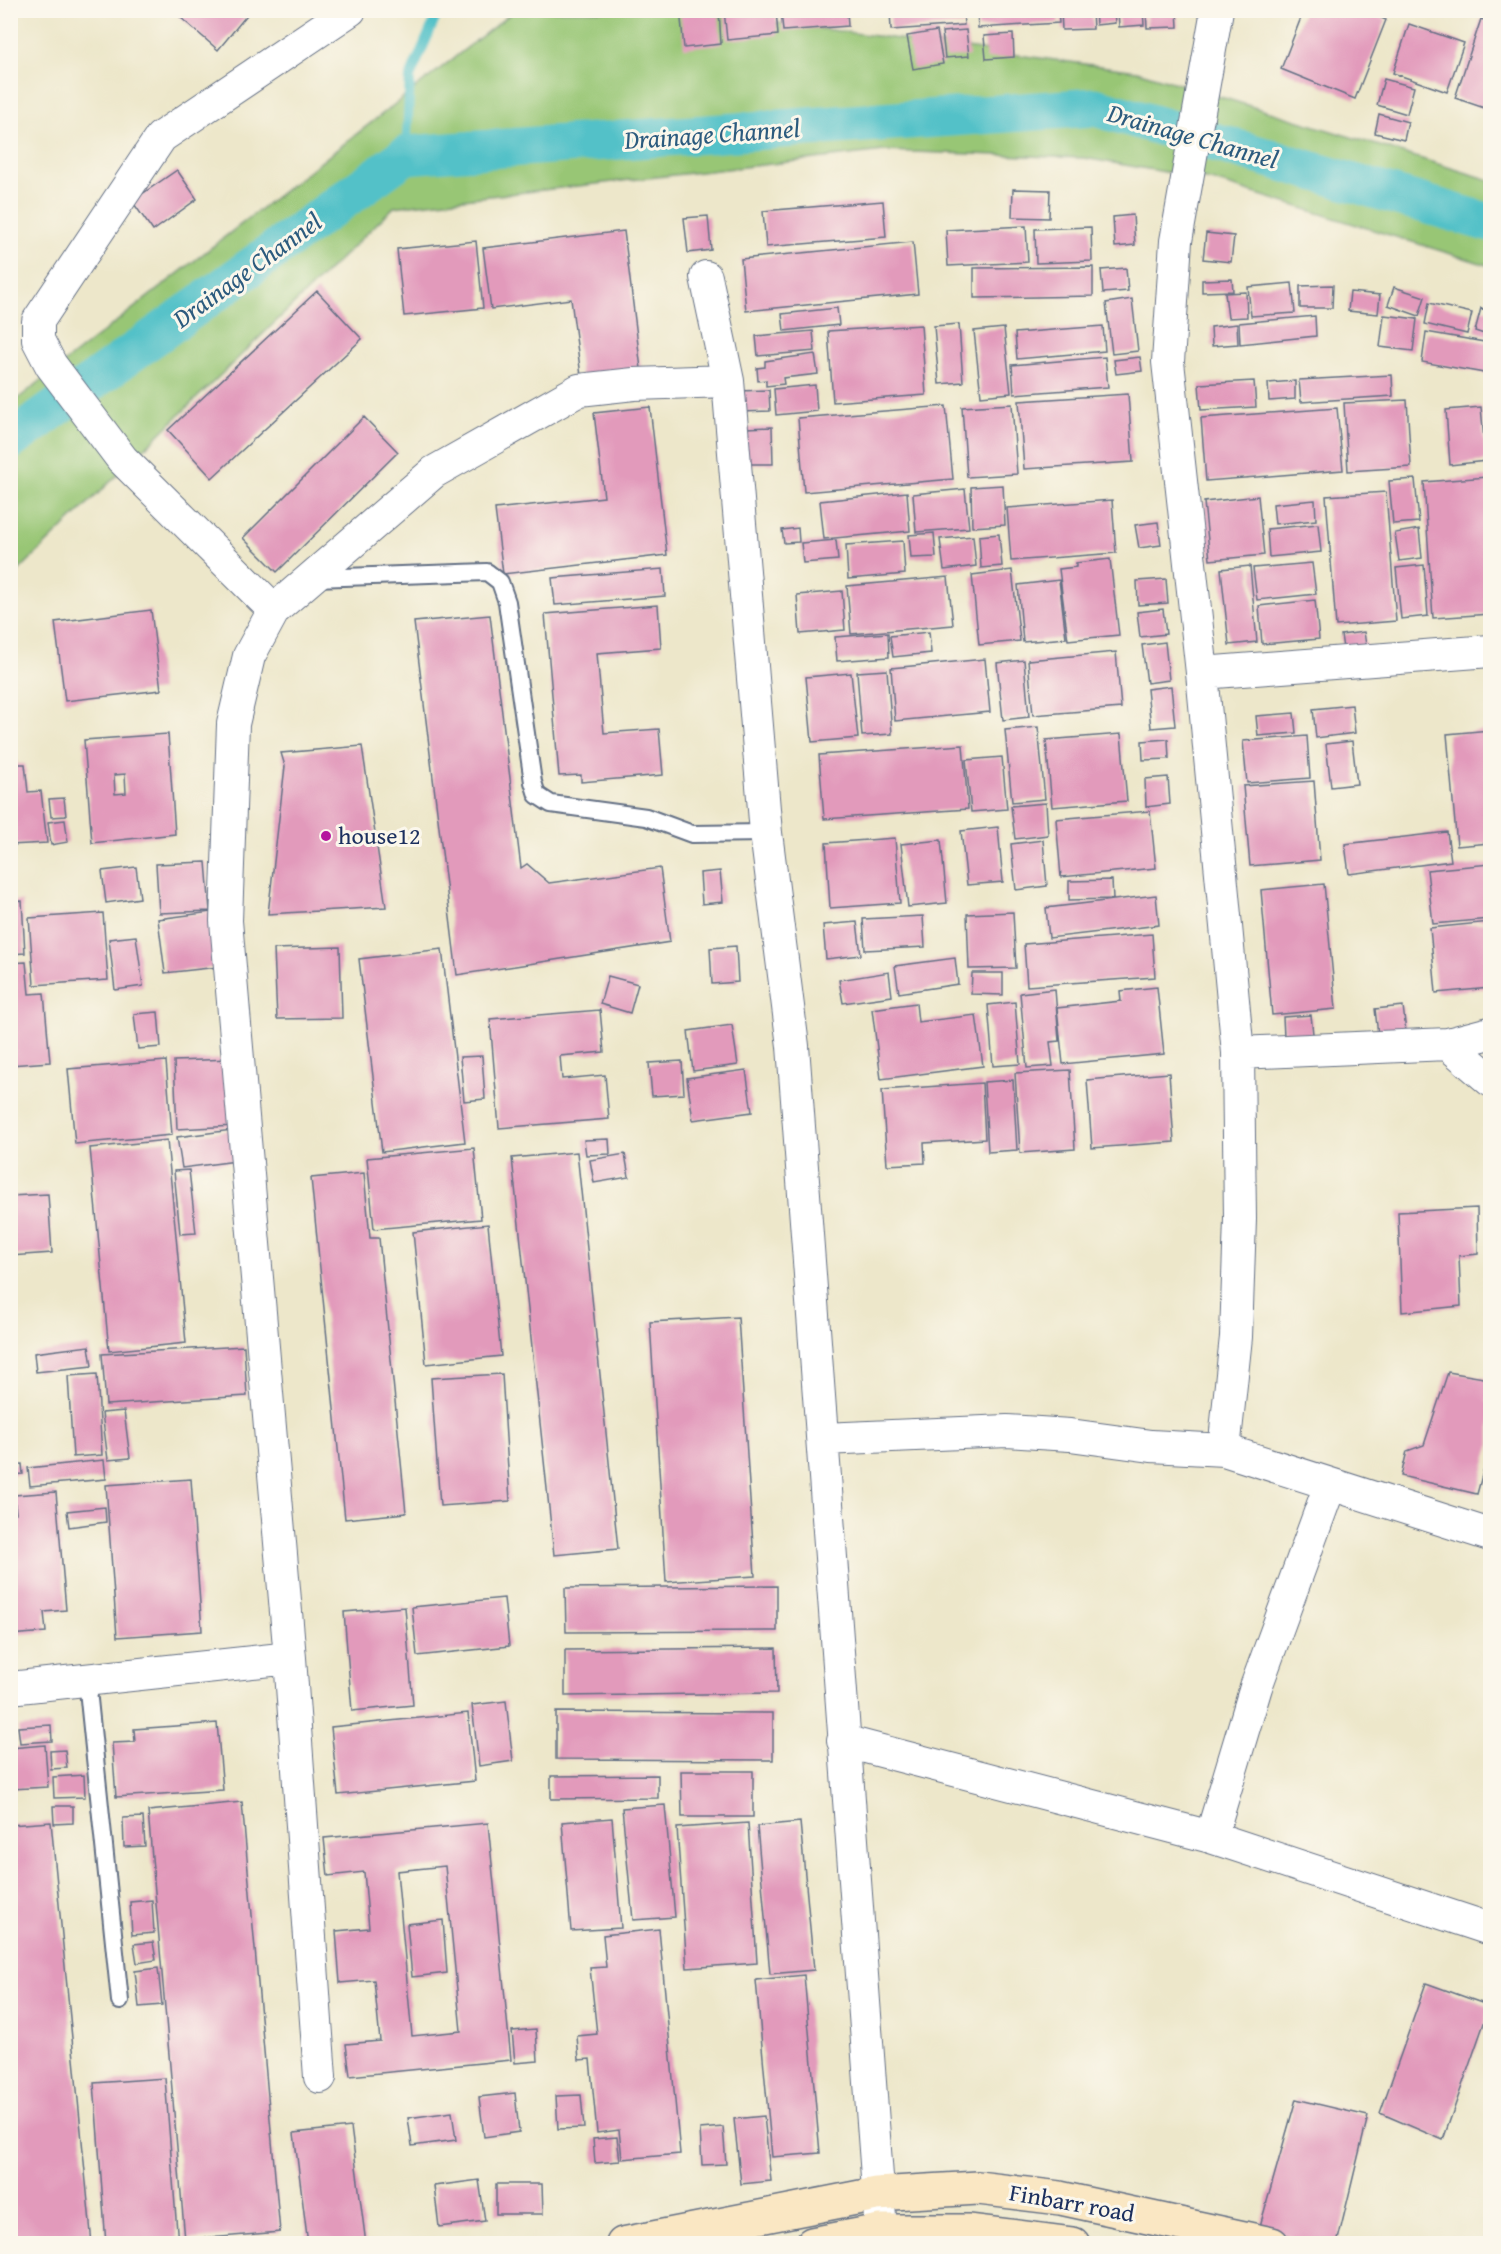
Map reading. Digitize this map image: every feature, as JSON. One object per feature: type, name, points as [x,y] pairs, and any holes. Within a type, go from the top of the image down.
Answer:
[{"type":"main road","name":"Finbarr road","points":[[623,2244],[876,2194],[978,2188],[1060,2198],[1272,2244]]},
{"type":"main road","name":"Finbarr road","points":[[812,2244],[970,2231],[1073,2244]]},
{"type":"street","points":[[274,610],[122,459],[51,365],[38,340],[38,321],[161,137],[351,10]]},
{"type":"street","points":[[1215,22],[1176,241],[1168,362],[1202,674],[1238,1053],[1240,1219],[1236,1338],[1224,1450]]},
{"type":"street","points":[[706,277],[728,381],[766,833],[793,1046],[876,2194],[881,2237]]},
{"type":"street","points":[[320,2077],[290,1658],[226,921],[233,724],[249,656],[274,610],[434,472],[579,390],[634,384],[728,381]]},
{"type":"street","points":[[1202,674],[1491,651]]},
{"type":"street","points":[[1238,1053],[1448,1044],[1491,1033]]},
{"type":"street","points":[[1448,1044],[1491,1080]]},
{"type":"street","points":[[823,1439],[1007,1431],[1070,1435],[1152,1446],[1224,1450],[1491,1535]]},
{"type":"street","points":[[1211,1837],[1256,1687],[1330,1485]]},
{"type":"street","points":[[10,1688],[290,1658]]},
{"type":"street","points":[[843,1741],[1211,1837],[1491,1929]]},
{"type":"lane","points":[[310,578],[487,572],[500,582],[507,602],[533,782],[537,795],[550,804],[646,817],[692,834],[766,833]]},
{"type":"lane","points":[[87,1680],[120,2001]]},
{"type":"green space","points":[[514,11],[690,11],[1137,71],[1490,180],[1490,266],[1211,180],[1084,158],[884,151],[394,207],[11,578],[11,404]]},
{"type":"building","points":[[172,10],[251,10],[218,50]]},
{"type":"building","points":[[680,10],[719,10],[721,44],[684,48]]},
{"type":"building","points":[[724,10],[776,10],[778,35],[727,40]]},
{"type":"building","points":[[781,10],[847,10],[848,26],[783,31]]},
{"type":"building","points":[[890,10],[963,10],[964,25],[891,30]]},
{"type":"building","points":[[977,10],[1058,10],[1059,23],[978,28]]},
{"type":"building","points":[[1061,10],[1092,10],[1093,29],[1062,30]]},
{"type":"building","points":[[1095,10],[1114,10],[1115,23],[1096,25]]},
{"type":"building","points":[[1118,10],[1143,10],[1144,25],[1119,27]]},
{"type":"building","points":[[1177,10],[1178,27],[1147,28],[1146,11]]},
{"type":"building","points":[[1304,10],[1363,10],[1386,20],[1355,99],[1281,69]]},
{"type":"building","points":[[1481,19],[1490,22],[1490,110],[1455,98]]},
{"type":"building","points":[[1409,24],[1464,43],[1447,92],[1393,73]]},
{"type":"building","points":[[966,30],[969,56],[945,58],[942,32]]},
{"type":"building","points":[[937,31],[943,64],[913,69],[907,36]]},
{"type":"building","points":[[1013,34],[1014,57],[986,59],[984,36]]},
{"type":"building","points":[[1384,79],[1414,87],[1407,114],[1377,105]]},
{"type":"building","points":[[1379,114],[1408,122],[1404,140],[1375,133]]},
{"type":"building","points":[[177,170],[197,199],[153,231],[132,201]]},
{"type":"building","points":[[1013,189],[1050,190],[1049,218],[1012,217]]},
{"type":"building","points":[[883,201],[886,237],[766,247],[763,211]]},
{"type":"building","points":[[1133,215],[1135,245],[1115,247],[1113,217]]},
{"type":"building","points":[[708,216],[711,250],[688,253],[684,218]]},
{"type":"building","points":[[1026,226],[1028,262],[948,266],[946,230]]},
{"type":"building","points":[[1091,227],[1092,261],[1036,263],[1035,229]]},
{"type":"building","points":[[624,231],[641,369],[581,376],[571,299],[491,309],[483,248]]},
{"type":"building","points":[[1206,233],[1234,236],[1231,262],[1203,259]]},
{"type":"building","points":[[476,241],[483,308],[404,316],[397,249]]},
{"type":"building","points":[[913,242],[918,294],[746,311],[741,259]]},
{"type":"building","points":[[1093,267],[1093,296],[974,298],[974,268]]},
{"type":"building","points":[[1126,268],[1128,291],[1103,293],[1101,270]]},
{"type":"building","points":[[1232,279],[1233,291],[1202,292],[1202,280]]},
{"type":"building","points":[[1292,283],[1295,313],[1251,316],[1248,287]]},
{"type":"building","points":[[1333,285],[1332,308],[1300,308],[1300,286]]},
{"type":"building","points":[[1394,287],[1425,297],[1419,316],[1388,305]]},
{"type":"building","points":[[317,291],[362,339],[212,478],[168,430]]},
{"type":"building","points":[[1246,292],[1247,317],[1228,318],[1225,293]]},
{"type":"building","points":[[1350,292],[1380,295],[1378,314],[1348,311]]},
{"type":"building","points":[[1132,299],[1138,351],[1112,354],[1106,303]]},
{"type":"building","points":[[1429,303],[1472,313],[1467,334],[1425,324]]},
{"type":"building","points":[[837,308],[839,325],[784,331],[782,314]]},
{"type":"building","points":[[1481,308],[1490,311],[1490,336],[1475,331]]},
{"type":"building","points":[[1384,315],[1417,319],[1413,351],[1380,347]]},
{"type":"building","points":[[1315,316],[1316,336],[1240,344],[1239,323]]},
{"type":"building","points":[[959,324],[963,382],[939,384],[934,326]]},
{"type":"building","points":[[1237,324],[1238,344],[1212,346],[1211,327]]},
{"type":"building","points":[[921,325],[926,395],[833,402],[828,331]]},
{"type":"building","points":[[1103,326],[1105,351],[1017,359],[1015,333]]},
{"type":"building","points":[[1004,328],[1011,393],[981,396],[974,331]]},
{"type":"building","points":[[813,331],[815,351],[758,356],[756,336]]},
{"type":"building","points":[[1426,332],[1490,343],[1490,374],[1422,362]]},
{"type":"building","points":[[815,354],[818,374],[783,378],[784,384],[766,386],[766,380],[758,381],[757,368],[765,367],[765,361]]},
{"type":"building","points":[[1105,357],[1108,387],[1014,394],[1012,365]]},
{"type":"building","points":[[1140,357],[1142,371],[1116,374],[1114,360]]},
{"type":"building","points":[[1392,375],[1393,396],[1301,402],[1299,380]]},
{"type":"building","points":[[1254,381],[1256,407],[1201,410],[1199,384]]},
{"type":"building","points":[[1295,381],[1295,399],[1269,401],[1268,383]]},
{"type":"building","points":[[815,385],[817,411],[776,415],[774,389]]},
{"type":"building","points":[[769,390],[770,411],[739,412],[738,391]]},
{"type":"building","points":[[1128,394],[1133,462],[1024,469],[1019,401]]},
{"type":"building","points":[[1407,400],[1411,467],[1348,471],[1344,403]]},
{"type":"building","points":[[1012,404],[1017,474],[967,477],[962,407]]},
{"type":"building","points":[[946,406],[953,479],[804,492],[798,418]]},
{"type":"building","points":[[650,407],[667,555],[503,574],[495,509],[604,497],[594,413]]},
{"type":"building","points":[[1481,407],[1486,461],[1450,465],[1446,410]]},
{"type":"building","points":[[1337,408],[1343,470],[1206,481],[1201,418]]},
{"type":"building","points":[[364,417],[398,452],[277,572],[243,538]]},
{"type":"building","points":[[772,427],[773,464],[745,464],[745,428]]},
{"type":"building","points":[[1487,477],[1490,528],[1490,614],[1433,618],[1424,482]]},
{"type":"building","points":[[1415,479],[1419,522],[1393,524],[1389,481]]},
{"type":"building","points":[[1003,485],[1005,525],[972,527],[971,487]]},
{"type":"building","points":[[965,489],[969,528],[916,532],[913,494]]},
{"type":"building","points":[[907,492],[910,531],[824,539],[820,501]]},
{"type":"building","points":[[1386,492],[1396,621],[1336,626],[1326,496]]},
{"type":"building","points":[[1258,496],[1264,555],[1210,560],[1204,502]]},
{"type":"building","points":[[1112,500],[1116,553],[1011,561],[1007,508]]},
{"type":"building","points":[[1315,500],[1316,520],[1275,524],[1273,504]]},
{"type":"building","points":[[1158,522],[1161,545],[1139,548],[1135,525]]},
{"type":"building","points":[[1318,524],[1321,552],[1269,557],[1267,529]]},
{"type":"building","points":[[798,528],[799,542],[784,543],[782,530]]},
{"type":"building","points":[[1419,529],[1422,558],[1399,561],[1395,533]]},
{"type":"building","points":[[934,533],[936,557],[911,558],[909,535]]},
{"type":"building","points":[[999,534],[1002,566],[981,568],[979,536]]},
{"type":"building","points":[[973,536],[976,566],[944,570],[940,539]]},
{"type":"building","points":[[836,540],[838,560],[803,563],[801,543]]},
{"type":"building","points":[[903,541],[905,574],[848,579],[846,545]]},
{"type":"building","points":[[1110,559],[1119,635],[1068,640],[1059,569],[1076,567],[1076,563]]},
{"type":"building","points":[[1312,563],[1316,594],[1257,600],[1253,568]]},
{"type":"building","points":[[1424,565],[1428,616],[1401,619],[1396,568]]},
{"type":"building","points":[[1250,566],[1257,642],[1229,645],[1221,569]]},
{"type":"building","points":[[663,569],[665,596],[555,605],[552,578]]},
{"type":"building","points":[[1012,570],[1020,641],[979,645],[972,575]]},
{"type":"building","points":[[948,577],[953,625],[851,634],[847,586]]},
{"type":"building","points":[[1166,579],[1168,603],[1138,605],[1137,581]]},
{"type":"building","points":[[1059,580],[1066,638],[1023,642],[1018,585]]},
{"type":"building","points":[[842,591],[845,630],[800,634],[797,595]]},
{"type":"building","points":[[1315,600],[1319,639],[1262,644],[1259,606]]},
{"type":"building","points":[[658,605],[661,648],[597,653],[604,733],[659,729],[663,775],[581,782],[581,775],[559,776],[545,614]]},
{"type":"building","points":[[1163,609],[1166,634],[1140,637],[1137,612]]},
{"type":"building","points":[[151,610],[161,690],[65,701],[55,622]]},
{"type":"building","points":[[490,615],[521,868],[527,864],[549,883],[660,868],[670,942],[457,975],[414,622]]},
{"type":"building","points":[[929,632],[931,653],[893,657],[890,636]]},
{"type":"building","points":[[1364,632],[1367,652],[1344,655],[1341,635]]},
{"type":"building","points":[[888,633],[889,657],[837,661],[835,637]]},
{"type":"building","points":[[1165,642],[1169,680],[1147,683],[1142,645]]},
{"type":"building","points":[[1116,652],[1121,708],[1033,715],[1028,660]]},
{"type":"building","points":[[985,659],[990,712],[895,721],[891,668]]},
{"type":"building","points":[[1024,660],[1029,717],[1003,720],[997,663]]},
{"type":"building","points":[[887,670],[892,734],[862,736],[857,672]]},
{"type":"building","points":[[851,673],[858,738],[812,742],[806,677]]},
{"type":"building","points":[[1171,686],[1175,726],[1151,728],[1147,689]]},
{"type":"building","points":[[1352,705],[1355,733],[1316,738],[1313,709]]},
{"type":"building","points":[[1294,713],[1296,733],[1258,736],[1256,716]]},
{"type":"building","points":[[10,718],[17,764],[25,764],[28,792],[41,791],[47,843],[10,845]]},
{"type":"building","points":[[1038,727],[1045,799],[1012,802],[1005,730]]},
{"type":"building","points":[[1490,730],[1490,843],[1457,846],[1447,734]]},
{"type":"building","points":[[168,734],[175,834],[92,843],[84,740]],"holes":[[[125,774],[126,793],[115,794],[114,775]]]},
{"type":"building","points":[[1121,734],[1127,801],[1052,807],[1046,740]]},
{"type":"building","points":[[1307,736],[1310,778],[1247,783],[1243,741]]},
{"type":"building","points":[[1168,739],[1169,759],[1143,760],[1142,741]]},
{"type":"building","points":[[1352,741],[1357,784],[1331,787],[1326,744]]},
{"type":"building","points":[[963,745],[968,809],[824,819],[819,755]]},
{"type":"building","name":"house12","points":[[362,746],[386,907],[268,914],[285,766],[281,753]]},
{"type":"building","points":[[1002,757],[1007,809],[971,812],[966,760]]},
{"type":"building","points":[[1168,777],[1170,804],[1146,807],[1145,779]]},
{"type":"building","points":[[1314,781],[1320,860],[1250,866],[1243,786]]},
{"type":"building","points":[[64,798],[66,816],[51,817],[49,799]]},
{"type":"building","points":[[1046,803],[1048,835],[1015,839],[1011,806]]},
{"type":"building","points":[[1150,811],[1156,868],[1061,877],[1056,819]]},
{"type":"building","points":[[65,820],[68,842],[51,845],[48,822]]},
{"type":"building","points":[[998,827],[1003,882],[967,885],[961,831]]},
{"type":"building","points":[[1447,832],[1451,861],[1349,874],[1345,844]]},
{"type":"building","points":[[895,838],[900,903],[830,908],[826,843]]},
{"type":"building","points":[[941,840],[947,903],[908,907],[901,844]]},
{"type":"building","points":[[1043,840],[1047,886],[1016,890],[1011,844]]},
{"type":"building","points":[[206,862],[210,911],[159,913],[156,864]]},
{"type":"building","points":[[1490,864],[1490,919],[1433,924],[1427,870]]},
{"type":"building","points":[[136,867],[140,898],[106,903],[102,871]]},
{"type":"building","points":[[720,871],[723,902],[702,904],[700,873]]},
{"type":"building","points":[[1112,880],[1113,899],[1069,900],[1069,881]]},
{"type":"building","points":[[1324,884],[1336,1009],[1272,1015],[1261,890]]},
{"type":"building","points":[[1156,895],[1159,925],[1049,938],[1046,908]]},
{"type":"building","points":[[22,901],[25,953],[10,954],[10,902]]},
{"type":"building","points":[[211,912],[218,967],[165,973],[158,919]]},
{"type":"building","points":[[1013,912],[1016,968],[969,969],[967,914]]},
{"type":"building","points":[[103,913],[108,980],[34,985],[29,918]]},
{"type":"building","points":[[923,916],[925,947],[865,950],[863,919]]},
{"type":"building","points":[[857,922],[861,955],[826,959],[823,925]]},
{"type":"building","points":[[1490,922],[1490,988],[1436,993],[1430,928]]},
{"type":"building","points":[[1152,934],[1155,977],[1027,986],[1024,944]]},
{"type":"building","points":[[136,936],[143,986],[115,990],[109,939]]},
{"type":"building","points":[[736,946],[738,982],[712,984],[710,948]]},
{"type":"building","points":[[340,947],[342,1018],[277,1019],[274,949]]},
{"type":"building","points":[[442,949],[465,1142],[382,1152],[359,959]]},
{"type":"building","points":[[955,958],[958,984],[899,993],[895,966]]},
{"type":"building","points":[[26,962],[29,994],[44,993],[50,1062],[10,1065],[10,963]]},
{"type":"building","points":[[889,972],[892,996],[843,1003],[839,980]]},
{"type":"building","points":[[972,973],[1003,973],[1003,995],[971,994]]},
{"type":"building","points":[[608,976],[638,984],[630,1013],[600,1004]]},
{"type":"building","points":[[1157,987],[1164,1054],[1063,1064],[1057,1008],[1121,1001],[1120,991]]},
{"type":"building","points":[[1055,989],[1059,1041],[1050,1042],[1053,1066],[1027,1068],[1020,993]]},
{"type":"building","points":[[1015,1002],[1020,1064],[993,1066],[988,1005]]},
{"type":"building","points":[[916,1003],[918,1022],[976,1015],[983,1066],[881,1079],[872,1009]]},
{"type":"building","points":[[1403,1006],[1407,1040],[1379,1043],[1375,1009]]},
{"type":"building","points":[[600,1010],[604,1052],[560,1056],[562,1079],[605,1075],[609,1119],[499,1128],[490,1019]]},
{"type":"building","points":[[158,1012],[161,1047],[138,1049],[134,1014]]},
{"type":"building","points":[[1311,1015],[1313,1034],[1284,1036],[1283,1017]]},
{"type":"building","points":[[732,1025],[738,1065],[693,1071],[688,1031]]},
{"type":"building","points":[[482,1056],[485,1099],[464,1101],[460,1057]]},
{"type":"building","points":[[232,1059],[235,1126],[177,1129],[174,1061]]},
{"type":"building","points":[[166,1061],[172,1135],[75,1144],[68,1069]]},
{"type":"building","points":[[682,1061],[684,1094],[652,1096],[649,1063]]},
{"type":"building","points":[[746,1070],[752,1112],[693,1120],[687,1078]]},
{"type":"building","points":[[1070,1070],[1075,1149],[1020,1153],[1015,1073]]},
{"type":"building","points":[[1169,1073],[1174,1142],[1092,1148],[1087,1080]]},
{"type":"building","points":[[1013,1080],[1017,1150],[988,1152],[984,1082]]},
{"type":"building","points":[[982,1083],[985,1139],[924,1143],[925,1163],[887,1165],[882,1090]]},
{"type":"building","points":[[240,1129],[244,1160],[182,1168],[177,1137]]},
{"type":"building","points":[[609,1139],[610,1154],[586,1155],[584,1140]]},
{"type":"building","points":[[167,1140],[186,1343],[109,1351],[90,1148]]},
{"type":"building","points":[[474,1148],[481,1219],[374,1229],[367,1158]]},
{"type":"building","points":[[577,1152],[618,1549],[554,1555],[512,1158]]},
{"type":"building","points":[[625,1154],[629,1177],[594,1183],[590,1160]]},
{"type":"building","points":[[189,1170],[196,1233],[180,1234],[174,1171]]},
{"type":"building","points":[[364,1173],[370,1238],[379,1238],[406,1513],[345,1519],[311,1178]]},
{"type":"building","points":[[48,1194],[52,1253],[10,1256],[10,1196]]},
{"type":"building","points":[[1477,1208],[1478,1254],[1459,1256],[1461,1306],[1402,1312],[1398,1212]]},
{"type":"building","points":[[488,1224],[501,1356],[426,1364],[413,1232]]},
{"type":"building","points":[[738,1317],[755,1576],[666,1582],[650,1322]]},
{"type":"building","points":[[89,1346],[92,1366],[36,1372],[34,1353]]},
{"type":"building","points":[[244,1346],[247,1396],[106,1405],[102,1354]]},
{"type":"building","points":[[1448,1372],[1490,1379],[1487,1402],[1490,1403],[1490,1446],[1477,1494],[1401,1476],[1407,1451],[1424,1445]]},
{"type":"building","points":[[97,1374],[102,1455],[73,1457],[68,1376]]},
{"type":"building","points":[[502,1374],[510,1501],[440,1506],[431,1378]]},
{"type":"building","points":[[124,1411],[130,1458],[108,1460],[102,1413]]},
{"type":"building","points":[[104,1460],[106,1479],[30,1486],[28,1468]]},
{"type":"building","points":[[22,1464],[23,1474],[10,1475],[10,1465]]},
{"type":"building","points":[[191,1479],[202,1631],[117,1637],[106,1485]]},
{"type":"building","points":[[56,1492],[66,1610],[44,1612],[46,1632],[10,1635],[10,1513],[16,1513],[14,1495]]},
{"type":"building","points":[[105,1507],[106,1522],[69,1527],[67,1511]]},
{"type":"building","points":[[777,1586],[777,1631],[566,1632],[565,1588]]},
{"type":"building","points":[[504,1598],[509,1646],[417,1656],[412,1607]]},
{"type":"building","points":[[405,1607],[413,1705],[352,1711],[344,1612]]},
{"type":"building","points":[[776,1648],[777,1693],[565,1696],[565,1650]]},
{"type":"building","points":[[506,1701],[513,1761],[479,1766],[472,1705]]},
{"type":"building","points":[[556,1712],[773,1713],[773,1760],[556,1759]]},
{"type":"building","points":[[468,1713],[475,1781],[338,1795],[331,1727]]},
{"type":"building","points":[[217,1723],[223,1790],[116,1797],[112,1743],[135,1742],[134,1729]]},
{"type":"building","points":[[51,1725],[52,1741],[20,1743],[18,1727]]},
{"type":"building","points":[[45,1745],[48,1787],[12,1789],[10,1748]]},
{"type":"building","points":[[65,1750],[67,1768],[51,1769],[50,1751]]},
{"type":"building","points":[[681,1771],[753,1771],[753,1817],[682,1817]]},
{"type":"building","points":[[84,1775],[85,1797],[54,1798],[53,1777]]},
{"type":"building","points":[[658,1775],[658,1798],[551,1799],[551,1776]]},
{"type":"building","points":[[242,1802],[280,2232],[185,2240],[148,1811]]},
{"type":"building","points":[[665,1805],[675,1917],[633,1920],[622,1808]]},
{"type":"building","points":[[53,1806],[73,1806],[73,1823],[54,1824]]},
{"type":"building","points":[[143,1817],[145,1846],[124,1847],[123,1818]]},
{"type":"building","points":[[612,1818],[621,1928],[571,1931],[562,1822]]},
{"type":"building","points":[[51,1822],[92,2244],[10,2244],[10,1825]]},
{"type":"building","points":[[800,1822],[814,1970],[770,1974],[757,1826]]},
{"type":"building","points":[[488,1823],[511,2060],[350,2076],[346,2044],[380,2041],[374,1980],[340,1983],[336,1931],[369,1928],[364,1872],[328,1876],[324,1838]],"holes":[[[445,1866],[461,2031],[412,2036],[397,1871]]]},
{"type":"building","points":[[748,1823],[757,1963],[687,1968],[677,1828]]},
{"type":"building","points":[[152,1900],[154,1933],[132,1935],[130,1902]]},
{"type":"building","points":[[443,1920],[447,1973],[412,1977],[407,1924]]},
{"type":"building","points":[[659,1929],[680,2154],[622,2159],[619,2130],[597,2133],[590,2059],[579,2060],[577,2036],[597,2034],[590,1968],[606,1967],[603,1935]]},
{"type":"building","points":[[153,1942],[156,1960],[137,1963],[134,1944]]},
{"type":"building","points":[[158,1968],[162,2005],[139,2007],[135,1971]]},
{"type":"building","points":[[804,1975],[820,2153],[772,2157],[756,1980]]},
{"type":"building","points":[[1426,1983],[1490,2006],[1443,2140],[1380,2113]]},
{"type":"building","points":[[536,2029],[538,2061],[515,2063],[512,2031]]},
{"type":"building","points":[[165,2078],[178,2244],[106,2244],[94,2083]]},
{"type":"building","points":[[515,2093],[519,2132],[484,2137],[479,2097]]},
{"type":"building","points":[[581,2095],[584,2128],[558,2129],[556,2096]]},
{"type":"building","points":[[1296,2099],[1368,2116],[1337,2244],[1310,2244],[1260,2226]]},
{"type":"building","points":[[452,2112],[456,2140],[412,2146],[408,2118]]},
{"type":"building","points":[[764,2116],[771,2181],[741,2184],[734,2119]]},
{"type":"building","points":[[351,2127],[366,2244],[308,2244],[294,2133]]},
{"type":"building","points":[[723,2127],[726,2164],[702,2165],[700,2129]]},
{"type":"building","points":[[617,2137],[620,2161],[595,2163],[593,2139]]},
{"type":"building","points":[[479,2180],[485,2221],[439,2227],[434,2186]]},
{"type":"building","points":[[496,2184],[542,2184],[543,2214],[496,2214]]},
{"type":"waterway","points":[[406,155],[410,77],[439,10]]},
{"type":"waterway","name":"Drainage Channel","points":[[10,441],[406,155],[1095,107],[1490,223]]},
{"type":"place","name":"house12","points":[[326,836]]}]
